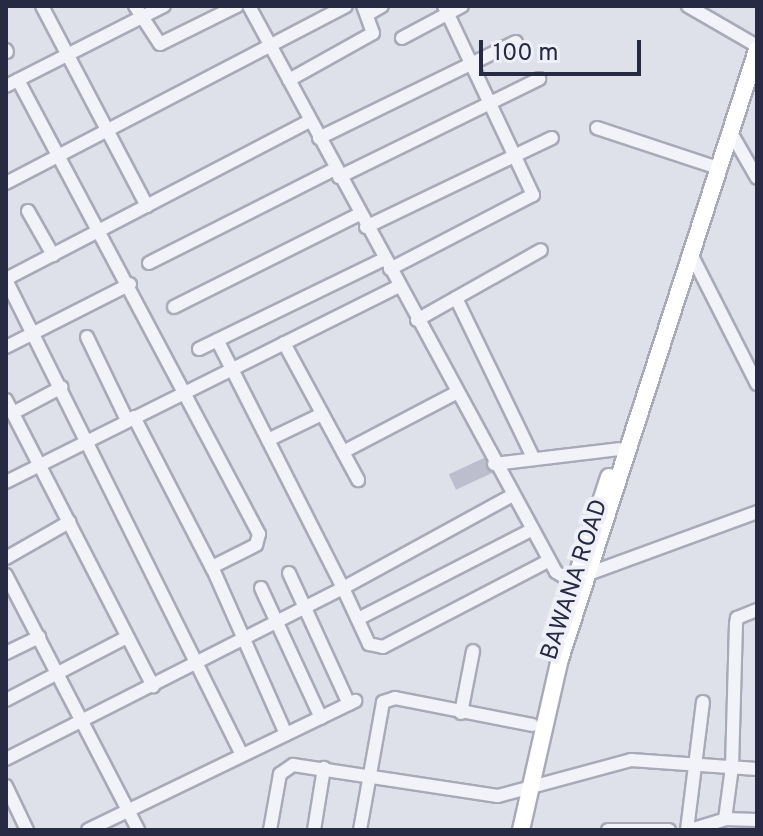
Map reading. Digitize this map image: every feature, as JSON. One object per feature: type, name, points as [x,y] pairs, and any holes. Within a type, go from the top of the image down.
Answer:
[{"type":"street","points":[[42,6],[147,206]]},
{"type":"street","points":[[164,6],[138,12],[69,54],[12,83],[60,157],[130,284],[260,538],[256,545],[217,560],[214,571]]},
{"type":"street","points":[[138,12],[160,44],[237,6]]},
{"type":"street","points":[[6,183],[346,6]]},
{"type":"street","points":[[289,80],[370,35],[374,29],[366,10],[382,6]]},
{"type":"street","points":[[402,38],[446,10],[462,6]]},
{"type":"street","points":[[688,6],[757,48]]},
{"type":"street","points":[[252,7],[337,173],[546,562],[564,577],[581,576],[757,512]]},
{"type":"street","points":[[199,349],[532,197],[517,154],[446,10]]},
{"type":"street","points":[[319,138],[516,42]]},
{"type":"street","name":"BAWANA ROAD","points":[[521,830],[532,725],[730,131],[752,85],[757,48]]},
{"type":"street","points":[[149,263],[539,79]]},
{"type":"street","points":[[242,755],[89,439],[6,280],[310,121]]},
{"type":"street","points":[[597,128],[718,168]]},
{"type":"street","points":[[730,131],[757,178]]},
{"type":"street","points":[[366,227],[552,138]]},
{"type":"street","points":[[28,211],[53,255]]},
{"type":"street","points":[[174,307],[360,214]]},
{"type":"street","points":[[417,320],[541,250]]},
{"type":"street","points":[[690,252],[757,384]]},
{"type":"street","points":[[6,347],[130,284]]},
{"type":"street","points":[[6,482],[399,286]]},
{"type":"street","points":[[456,298],[533,457]]},
{"type":"street","points":[[87,337],[214,571],[286,734]]},
{"type":"street","name":"BAWANA ROAD","points":[[581,576],[619,449],[652,353],[662,338]]},
{"type":"street","points":[[217,340],[270,439],[372,648],[383,647],[546,562]]},
{"type":"street","points":[[284,343],[358,480]]},
{"type":"street","points":[[13,413],[62,387]]},
{"type":"street","points":[[343,452],[456,393]]},
{"type":"street","points":[[6,400],[153,686]]},
{"type":"street","points":[[270,439],[322,414]]},
{"type":"street","points":[[494,464],[619,449]]},
{"type":"street","points":[[6,759],[276,626],[511,496]]},
{"type":"street","points":[[6,558],[69,522]]},
{"type":"street","points":[[358,619],[529,531]]},
{"type":"street","points":[[88,830],[352,702],[304,610],[289,573]]},
{"type":"street","points":[[6,575],[84,720],[138,830]]},
{"type":"street","points":[[261,588],[321,718]]},
{"type":"street","points":[[725,819],[732,767],[736,624],[737,618],[757,610]]},
{"type":"street","name":"BAWANA ROAD","points":[[512,830],[569,612]]},
{"type":"street","points":[[6,653],[39,637]]},
{"type":"street","points":[[6,700],[127,637]]},
{"type":"street","points":[[461,713],[473,651]]},
{"type":"street","points":[[360,830],[383,702],[395,698],[532,725]]},
{"type":"street","points":[[703,702],[689,830],[725,819],[757,820]]},
{"type":"street","points":[[270,830],[284,769],[293,765],[498,796],[523,792],[622,761],[757,769]]},
{"type":"street","points":[[314,830],[324,768]]},
{"type":"street","points":[[6,786],[27,830]]},
{"type":"street","points":[[608,830],[669,830]]},
{"type":"building","points":[[486,457],[493,472],[456,490],[449,474]]}]
